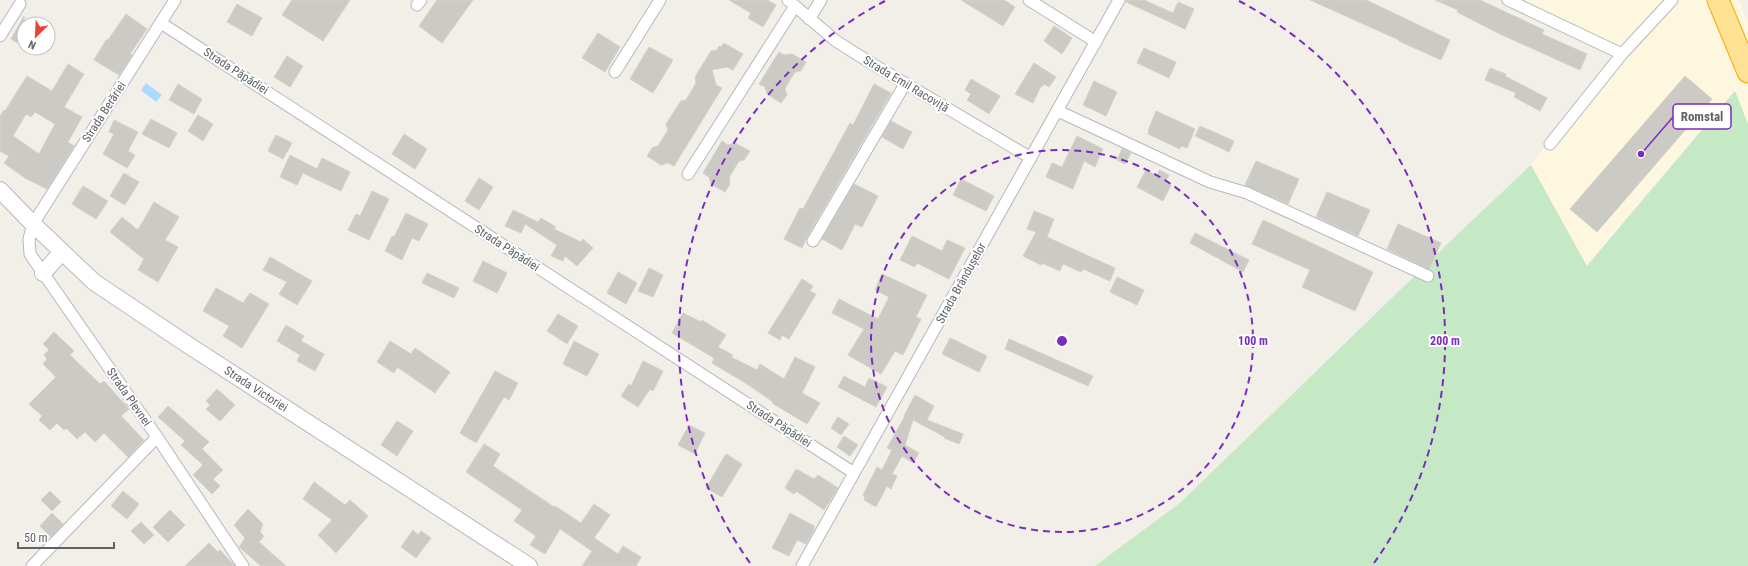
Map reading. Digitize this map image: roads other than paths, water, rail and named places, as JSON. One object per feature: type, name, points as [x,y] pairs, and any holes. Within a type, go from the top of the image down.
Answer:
[{"type":"highway","points":[[1718,0],[1748,72]]},
{"type":"street","name":"Strada Berăriei","points":[[33,224],[175,0]]},
{"type":"street","points":[[615,72],[660,0]]},
{"type":"street","points":[[809,19],[821,0]]},
{"type":"street","points":[[1028,0],[1096,42]]},
{"type":"street","name":"Strada Brândușelor","points":[[802,566],[1119,0]]},
{"type":"street","points":[[1508,0],[1622,54]]},
{"type":"street","points":[[1550,144],[1622,54],[1672,0]]},
{"type":"street","points":[[688,174],[792,3]]},
{"type":"street","name":"Strada Emil Racoviță","points":[[792,3],[836,41],[905,84],[1031,158]]},
{"type":"street","points":[[0,36],[20,4]]},
{"type":"street","name":"Strada Păpădiei","points":[[161,23],[854,473]]},
{"type":"street","points":[[813,240],[905,84]]},
{"type":"street","points":[[1058,111],[1210,182],[1247,193],[1428,276]]},
{"type":"street","name":"Strada Victoriei","points":[[0,190],[33,224],[94,282],[529,566]]},
{"type":"street","name":"Strada Plevnei","points":[[33,224],[29,239],[30,254],[157,436],[243,566]]},
{"type":"street","points":[[43,273],[62,252]]},
{"type":"street","points":[[32,566],[157,436]]},
{"type":"water","points":[[146,83],[162,95],[156,102],[141,90]]},
{"type":"place","name":"Romstal","points":[[1641,154]]}]
